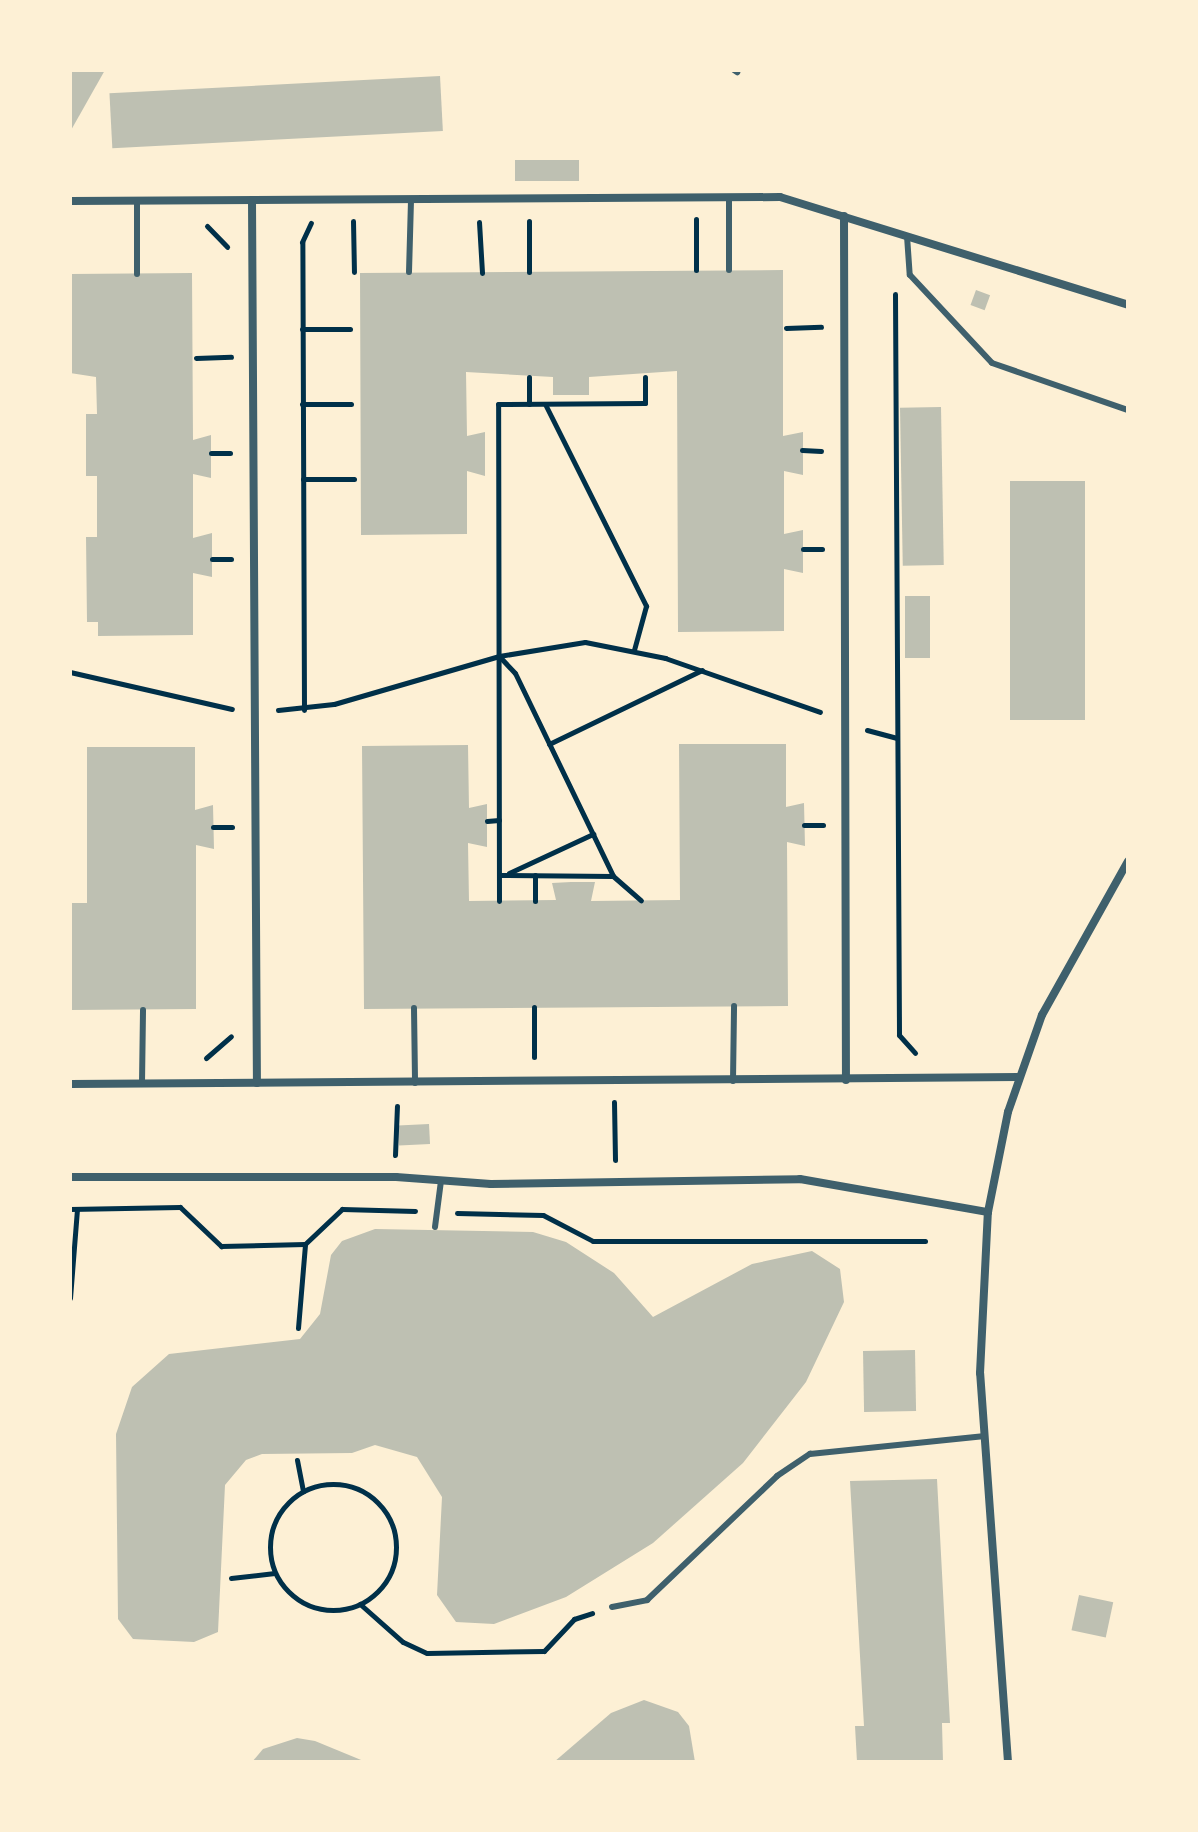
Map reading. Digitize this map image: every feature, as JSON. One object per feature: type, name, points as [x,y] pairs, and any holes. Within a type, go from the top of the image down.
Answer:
[{"type":"street","points":[[70,201],[780,197],[1128,305]]},
{"type":"street","points":[[252,200],[257,1083]]},
{"type":"street","points":[[844,216],[846,1080]]},
{"type":"street","points":[[1008,1762],[979,1337],[988,1212],[1019,1077],[1068,959],[1128,861]]},
{"type":"street","points":[[70,1084],[1019,1077]]},
{"type":"street","points":[[70,1177],[396,1177],[441,1181],[824,1180],[988,1212]]},
{"type":"lane","points":[[729,197],[729,270]]},
{"type":"lane","points":[[409,272],[411,199]]},
{"type":"lane","points":[[137,201],[137,274]]},
{"type":"lane","points":[[907,236],[910,275],[992,363],[1128,410]]},
{"type":"lane","points":[[733,1081],[734,1006]]},
{"type":"lane","points":[[414,1008],[415,1083]]},
{"type":"lane","points":[[142,1083],[143,1010]]},
{"type":"lane","points":[[435,1227],[441,1181]]},
{"type":"lane","points":[[612,1607],[647,1600],[777,1476],[810,1454],[985,1436]]},
{"type":"path","points":[[529,198],[529,272]]},
{"type":"path","points":[[696,217],[696,270]]},
{"type":"path","points":[[353,219],[354,272]]},
{"type":"path","points":[[479,219],[482,273]]},
{"type":"path","points":[[304,710],[302,242],[314,220]]},
{"type":"path","points":[[197,221],[220,236],[230,260]]},
{"type":"path","points":[[895,289],[899,1035],[913,1053],[933,1054]]},
{"type":"path","points":[[786,328],[823,327]]},
{"type":"path","points":[[302,329],[350,329]]},
{"type":"path","points":[[232,343],[232,371]]},
{"type":"path","points":[[196,358],[232,357]]},
{"type":"path","points":[[529,377],[529,404]]},
{"type":"path","points":[[499,901],[502,875],[499,820],[498,404],[645,403],[645,377]]},
{"type":"path","points":[[302,404],[351,404]]},
{"type":"path","points":[[544,404],[646,606],[634,650]]},
{"type":"path","points":[[232,440],[232,468]]},
{"type":"path","points":[[802,450],[824,451]]},
{"type":"path","points":[[211,453],[232,453]]},
{"type":"path","points":[[303,479],[354,479]]},
{"type":"path","points":[[232,544],[233,574]]},
{"type":"path","points":[[803,549],[825,549]]},
{"type":"path","points":[[212,559],[233,559]]},
{"type":"path","points":[[70,672],[234,709],[304,710],[499,656],[585,642],[634,650],[702,670],[897,738]]},
{"type":"path","points":[[499,656],[515,673],[613,876],[641,900]]},
{"type":"path","points":[[549,744],[702,670]]},
{"type":"path","points":[[234,694],[234,724]]},
{"type":"path","points":[[235,813],[235,843]]},
{"type":"path","points":[[487,821],[499,820]]},
{"type":"path","points":[[804,825],[827,825]]},
{"type":"path","points":[[213,827],[235,827]]},
{"type":"path","points":[[502,875],[593,834]]},
{"type":"path","points":[[502,875],[613,876]]},
{"type":"path","points":[[535,875],[535,901]]},
{"type":"path","points":[[534,1007],[534,1082]]},
{"type":"path","points":[[190,1063],[223,1047],[235,1026]]},
{"type":"path","points":[[614,1082],[615,1181]]},
{"type":"path","points":[[395,1210],[395,1108],[415,1083]]},
{"type":"path","points":[[70,1298],[74,1209],[180,1207],[221,1246],[305,1244]]},
{"type":"path","points":[[298,1328],[305,1244],[342,1209],[543,1215],[593,1241],[925,1241]]},
{"type":"path","points":[[297,1460],[303,1491]]},
{"type":"path","points":[[346,1484],[366,1492],[393,1525],[394,1566],[385,1585],[360,1604],[311,1607],[275,1573],[274,1522],[303,1491],[346,1484]]},
{"type":"path","points":[[231,1578],[275,1573]]},
{"type":"path","points":[[360,1604],[403,1642],[455,1653],[544,1651],[574,1619],[612,1607]]},
{"type":"building","points":[[70,70],[105,70],[70,132]]},
{"type":"building","points":[[440,76],[443,131],[112,148],[109,93]]},
{"type":"building","points":[[515,160],[579,160],[579,181],[515,181]]},
{"type":"building","points":[[783,270],[783,436],[803,432],[803,475],[784,471],[784,534],[803,530],[803,573],[784,569],[784,631],[678,632],[677,371],[589,377],[589,395],[553,395],[553,377],[466,372],[467,436],[485,432],[485,476],[467,471],[467,534],[361,535],[360,273]]},
{"type":"building","points":[[192,273],[193,440],[211,435],[211,478],[193,474],[193,538],[212,533],[212,577],[193,573],[193,635],[98,636],[98,622],[87,622],[86,537],[97,537],[97,476],[86,476],[86,414],[97,414],[96,377],[70,373],[70,274]]},
{"type":"building","points":[[976,290],[990,295],[985,310],[971,305]]},
{"type":"building","points":[[941,407],[944,565],[903,566],[900,408]]},
{"type":"building","points":[[1010,481],[1085,481],[1085,720],[1010,720]]},
{"type":"building","points":[[905,596],[930,596],[930,658],[905,658]]},
{"type":"building","points":[[679,744],[786,744],[786,807],[804,803],[805,846],[787,842],[788,1006],[364,1009],[362,746],[468,745],[469,808],[487,804],[487,847],[468,843],[469,901],[556,900],[552,883],[595,882],[591,901],[680,900]]},
{"type":"building","points":[[87,747],[195,747],[195,810],[213,805],[214,849],[196,845],[196,1009],[70,1010],[70,903],[87,903]]},
{"type":"building","points":[[429,1124],[430,1144],[399,1146],[398,1126]]},
{"type":"building","points":[[375,1229],[533,1232],[566,1242],[614,1273],[653,1317],[752,1264],[812,1251],[840,1269],[844,1302],[806,1382],[743,1463],[653,1543],[566,1597],[494,1624],[456,1622],[437,1595],[442,1497],[417,1457],[375,1445],[352,1453],[262,1454],[246,1460],[225,1485],[218,1632],[194,1642],[133,1639],[118,1619],[116,1434],[132,1387],[169,1354],[300,1339],[320,1314],[331,1255],[342,1241]]},
{"type":"building","points":[[915,1350],[916,1411],[864,1412],[863,1351]]},
{"type":"building","points":[[937,1479],[950,1723],[942,1723],[943,1762],[857,1762],[855,1726],[864,1726],[850,1481]]},
{"type":"building","points":[[1079,1595],[1113,1602],[1106,1637],[1072,1630]]},
{"type":"building","points":[[644,1700],[678,1712],[689,1726],[695,1762],[554,1762],[611,1713]]},
{"type":"building","points":[[297,1738],[315,1741],[366,1762],[252,1762],[263,1749]]}]
